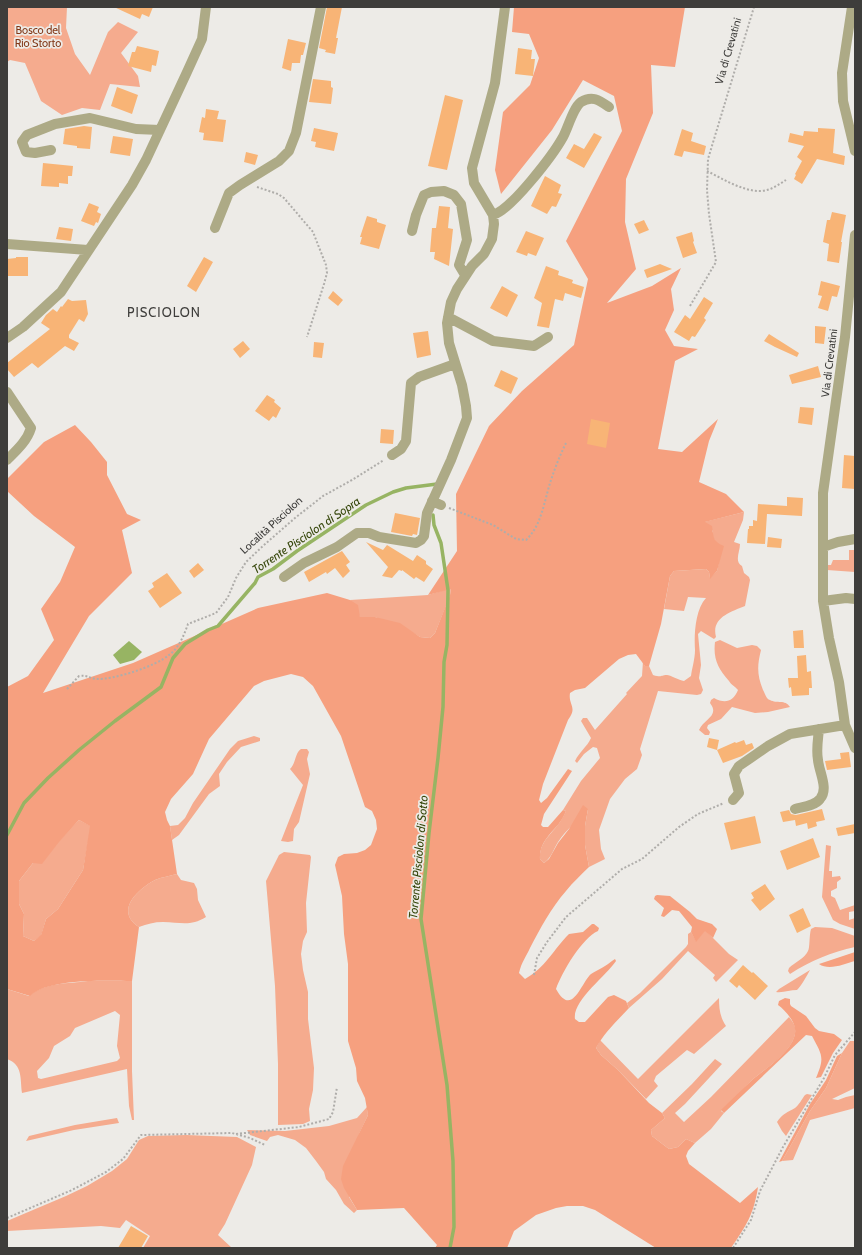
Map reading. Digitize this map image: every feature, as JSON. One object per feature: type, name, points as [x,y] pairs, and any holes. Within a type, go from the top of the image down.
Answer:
[{"type":"street","points":[[7,338],[23,327],[61,292],[132,185],[146,160],[202,39],[206,7]]},
{"type":"street","points":[[215,228],[229,193],[250,178],[279,161],[289,151],[296,133],[321,7]]},
{"type":"street","points":[[496,214],[474,183],[472,168],[495,83],[505,7]]},
{"type":"street","points":[[852,7],[842,73],[843,102],[855,151]]},
{"type":"street","points":[[284,577],[304,563],[337,547],[358,533],[369,533],[379,537],[406,541],[416,542],[422,540],[424,536],[427,513],[436,503],[467,418],[462,385],[454,364],[446,323],[451,302],[465,275],[484,254],[492,239],[496,214],[537,174],[553,153],[564,136],[571,118],[580,103],[590,98],[598,100],[609,107]]},
{"type":"street","points":[[51,150],[35,153],[26,152],[22,142],[27,135],[55,124],[90,118],[136,128],[160,130]]},
{"type":"street","points":[[412,231],[416,215],[424,195],[431,192],[444,191],[454,195],[461,204],[466,225],[467,240],[459,265],[465,275]]},
{"type":"street","name":"Via di Crevatini","points":[[855,235],[845,337],[824,493],[823,547],[823,601],[829,638],[839,682],[845,725],[855,748]]},
{"type":"street","points":[[7,244],[88,250]]},
{"type":"street","points":[[448,317],[493,341],[534,346],[548,337]]},
{"type":"street","points":[[392,455],[402,449],[406,441],[411,383],[419,377],[454,364]]},
{"type":"street","points":[[7,392],[31,428],[29,436],[7,460]]},
{"type":"street","points":[[823,547],[838,542],[855,539]]},
{"type":"street","points":[[823,601],[846,598],[855,599]]},
{"type":"street","points":[[733,800],[739,793],[734,774],[739,766],[768,746],[790,734],[845,725]]},
{"type":"street","points":[[795,809],[810,805],[820,800],[824,791],[818,762],[817,747],[819,729]]},
{"type":"path","name":"Via di Crevatini","points":[[690,306],[716,262],[709,214],[707,171],[708,159],[754,7]]},
{"type":"path","points":[[707,171],[748,189],[761,191],[775,188],[786,180]]},
{"type":"path","points":[[250,178],[254,185],[278,194],[284,198],[313,232],[324,259],[327,273],[307,337]]},
{"type":"path","points":[[436,503],[493,525],[516,539],[526,540],[533,534],[539,521],[551,480],[566,443]]},
{"type":"path","name":"Località Pisciolon","points":[[67,689],[78,676],[86,675],[96,679],[118,676],[151,666],[170,655],[182,640],[188,624],[216,613],[228,597],[236,578],[246,562],[264,545],[323,496],[392,455]]},
{"type":"path","points":[[534,976],[537,958],[566,917],[622,869],[642,859],[679,827],[698,814],[733,800]]},
{"type":"path","points":[[734,1248],[751,1220],[760,1191],[783,1147],[824,1078],[835,1055],[855,1032]]},
{"type":"path","points":[[7,1218],[72,1190],[106,1172],[124,1159],[141,1135],[235,1134],[299,1127],[329,1119],[333,1112],[336,1087]]},
{"type":"path","points":[[235,1134],[250,1138],[265,1145]]},
{"type":"green space","name":"Bosco del Rio Storto","points":[[7,7],[67,7],[66,28],[75,54],[90,75],[108,32],[118,22],[138,32],[121,53],[138,76],[140,87],[110,84],[100,110],[82,108],[62,115],[41,101],[25,63],[10,60],[7,62]]},
{"type":"green space","points":[[744,512],[743,520],[734,542],[740,544],[738,562],[750,580],[745,606],[728,613],[719,620],[716,625],[716,637],[714,639],[701,631],[698,634],[701,665],[699,678],[703,690],[701,694],[697,695],[658,691],[640,749],[642,755],[637,769],[625,779],[610,799],[599,830],[601,849],[605,859],[589,867],[585,845],[585,826],[588,809],[568,829],[556,845],[551,856],[544,863],[540,859],[541,848],[546,839],[561,821],[566,811],[563,810],[581,781],[600,758],[597,748],[593,747],[584,754],[577,763],[575,761],[591,738],[581,721],[583,718],[587,718],[595,730],[642,676],[643,661],[645,666],[649,666],[653,675],[668,675],[684,681],[691,676],[695,653],[697,616],[702,603],[706,598],[688,597],[684,611],[664,609],[670,576],[674,571],[706,569],[709,572],[710,578],[717,571],[721,552],[713,537],[713,531],[704,522]]},
{"type":"green space","points":[[849,550],[855,550],[855,572],[827,570],[827,565],[831,565],[833,560],[849,560]]},
{"type":"green space","points":[[451,588],[450,596],[435,633],[430,638],[420,637],[410,631],[375,617],[360,617],[350,600],[428,595]]},
{"type":"green space","points":[[720,640],[737,648],[752,645],[757,646],[761,650],[758,666],[761,685],[766,696],[773,701],[786,703],[790,707],[768,712],[755,713],[732,707],[721,719],[708,725],[707,728],[710,732],[709,735],[705,735],[699,730],[712,714],[713,707],[710,703],[711,700],[714,698],[722,701],[728,701],[734,697],[738,690],[722,672],[717,663],[715,642]]},
{"type":"green space","points":[[254,736],[260,738],[260,741],[241,747],[227,762],[219,774],[220,786],[209,794],[179,835],[172,840],[170,826],[178,825],[185,818],[193,803],[230,749],[238,741]]},
{"type":"green space","points":[[301,749],[307,749],[309,752],[307,759],[310,774],[299,822],[294,829],[293,841],[281,841],[303,785],[290,769]]},
{"type":"green space","points":[[79,820],[91,826],[83,870],[58,909],[46,919],[41,936],[34,941],[23,936],[24,914],[19,904],[19,881],[33,863],[42,863],[58,842]]},
{"type":"green space","points":[[826,845],[831,846],[829,871],[832,871],[832,877],[840,876],[841,879],[837,882],[837,888],[831,891],[831,896],[835,898],[840,910],[855,905],[855,911],[849,912],[849,920],[855,918],[855,929],[833,920],[822,897]]},
{"type":"green space","points":[[284,852],[310,855],[311,857],[306,903],[307,932],[303,941],[301,954],[308,992],[308,1019],[314,1068],[313,1090],[309,1109],[310,1121],[303,1124],[278,1125],[278,1064],[275,986],[266,881],[279,855]]},
{"type":"green space","points":[[177,874],[181,880],[194,883],[197,889],[198,900],[206,917],[190,923],[160,922],[139,927],[132,921],[129,914],[131,901],[148,884],[163,877]]},
{"type":"green space","points":[[815,927],[832,928],[855,936],[855,947],[821,958],[790,974],[788,971],[789,968],[807,954],[811,929]]},
{"type":"green space","points":[[705,930],[729,954],[738,960],[716,982],[713,978],[715,975],[688,951],[662,979],[629,1008],[627,1003],[640,993],[686,947],[688,944],[688,934],[691,932],[696,941]]},
{"type":"green space","points":[[810,970],[797,990],[776,992],[779,989]]},
{"type":"green space","points":[[88,981],[132,981],[132,1071],[134,1120],[132,1120],[129,1106],[127,1069],[22,1093],[21,1077],[18,1068],[7,1059],[7,989],[29,996],[35,991],[49,986]],"holes":[[[115,1011],[120,1015],[117,1046],[120,1058],[117,1061],[41,1079],[38,1078],[37,1071],[49,1058],[54,1046],[70,1036],[75,1028]]]},
{"type":"green space","points":[[719,998],[720,1013],[726,1026],[694,1054],[687,1050],[656,1076],[654,1081],[658,1086],[646,1099],[601,1055],[596,1048],[600,1040],[638,1079]]},
{"type":"green space","points":[[789,1017],[794,1025],[795,1031],[793,1041],[784,1054],[752,1080],[721,1111],[724,1113],[711,1129],[695,1143],[686,1139],[678,1147],[669,1149],[652,1136],[651,1130],[665,1118],[662,1113],[715,1059],[722,1064],[675,1113],[684,1122],[711,1097]]},
{"type":"green space","points":[[850,1041],[855,1041],[855,1088],[832,1099],[838,1100],[855,1095],[855,1108],[810,1120],[793,1160],[782,1161],[810,1111],[826,1088],[842,1053]]},
{"type":"green space","points":[[807,1094],[812,1095],[786,1136],[777,1122],[783,1115],[796,1107]]},
{"type":"green space","points":[[367,1107],[368,1115],[359,1134],[349,1197],[357,1210],[354,1213],[344,1204],[336,1190],[326,1179],[324,1172],[306,1148],[295,1140],[278,1135],[270,1137],[267,1141],[250,1135],[247,1130],[285,1131],[329,1126],[357,1118]]},
{"type":"green space","points":[[117,1118],[119,1123],[74,1130],[26,1141],[29,1136],[75,1125]]},
{"type":"green space","points":[[186,1135],[237,1137],[256,1147],[252,1165],[225,1224],[218,1235],[232,1248],[143,1248],[150,1236],[126,1220],[120,1228],[101,1226],[7,1231],[7,1221],[87,1186],[112,1171],[127,1159],[139,1140],[148,1136]]},
{"type":"shaded area","points":[[514,7],[685,7],[675,67],[651,65],[653,113],[626,179],[625,222],[636,269],[607,303],[652,286],[681,268],[671,289],[674,310],[665,330],[674,346],[698,349],[675,361],[658,449],[682,452],[718,419],[709,441],[699,482],[726,494],[744,512],[705,522],[712,526],[715,540],[724,546],[717,571],[710,579],[709,572],[706,569],[674,571],[670,576],[661,624],[649,666],[645,666],[636,654],[628,655],[619,659],[585,688],[575,690],[570,693],[572,709],[571,716],[568,720],[543,784],[539,800],[541,803],[547,798],[568,769],[572,771],[544,814],[541,825],[543,827],[548,827],[563,810],[566,811],[543,844],[540,859],[544,863],[549,859],[583,805],[588,809],[585,826],[585,845],[589,867],[569,888],[551,911],[524,960],[519,973],[525,979],[532,975],[544,964],[569,934],[583,932],[592,924],[599,928],[598,931],[579,948],[573,956],[556,989],[562,997],[567,1000],[571,999],[576,996],[591,974],[615,959],[616,961],[579,1004],[575,1012],[575,1019],[579,1022],[585,1022],[608,997],[614,995],[626,1001],[629,1008],[607,1032],[596,1048],[601,1055],[618,1070],[649,1103],[662,1113],[665,1118],[651,1130],[652,1136],[669,1149],[678,1147],[686,1139],[695,1143],[688,1151],[686,1156],[689,1164],[740,1203],[758,1187],[749,1219],[731,1248],[656,1248],[595,1210],[583,1206],[567,1206],[536,1215],[514,1231],[507,1248],[435,1248],[437,1245],[404,1208],[357,1210],[344,1188],[341,1179],[343,1166],[368,1115],[365,1098],[357,1081],[356,1068],[348,1041],[348,964],[344,934],[342,896],[335,865],[338,857],[344,854],[357,853],[365,850],[371,845],[377,829],[376,820],[372,811],[365,807],[341,736],[313,686],[303,677],[291,674],[264,681],[254,686],[209,739],[193,774],[171,799],[165,812],[170,826],[177,874],[163,877],[148,884],[131,901],[129,914],[132,921],[139,927],[132,981],[64,983],[39,990],[30,996],[7,989],[7,687],[28,676],[54,640],[41,609],[60,582],[75,547],[34,516],[7,491],[7,479],[44,442],[75,425],[107,462],[107,475],[127,514],[141,520],[122,530],[132,573],[89,616],[43,693],[133,663],[258,608],[327,593],[350,600],[358,605],[360,617],[375,617],[400,623],[420,637],[430,638],[435,633],[450,595],[451,589],[428,595],[457,551],[456,494],[489,426],[522,391],[574,345],[588,279],[566,241],[622,131],[614,96],[583,80],[552,130],[501,194],[495,170],[503,112],[530,85],[539,58],[529,34],[512,32]],"holes":[[[79,820],[90,826],[83,870],[58,909],[46,919],[41,935],[34,941],[23,936],[24,914],[19,904],[19,881],[33,863],[42,864]]]},
{"type":"shaded area","points":[[129,641],[142,652],[134,660],[120,664],[113,655]]},
{"type":"shaded area","points":[[657,895],[670,896],[697,919],[712,924],[717,929],[713,938],[705,931],[696,942],[691,932],[692,927],[679,911],[672,910],[664,917],[661,916],[664,908],[654,899]]},
{"type":"shaded area","points":[[855,952],[855,961],[832,967],[819,964]]},
{"type":"shaded area","points":[[785,998],[790,999],[791,1006],[806,1016],[819,1031],[834,1034],[842,1040],[833,1053],[821,1077],[816,1078],[821,1065],[821,1056],[812,1036],[806,1035],[724,1113],[721,1110],[752,1080],[778,1059],[793,1040],[795,1033],[794,1025],[787,1013],[778,1005],[779,1001]]},
{"type":"shaded area","points":[[842,1053],[826,1088],[810,1111],[782,1161],[779,1162],[810,1104],[826,1080],[837,1056]]},
{"type":"building","points":[[114,7],[153,7],[149,17],[142,14],[140,19]]},
{"type":"building","points":[[327,7],[342,7],[336,38],[338,38],[335,54],[325,52],[326,50],[319,48]]},
{"type":"building","points":[[288,39],[306,43],[303,55],[301,55],[300,63],[292,63],[291,71],[282,68]]},
{"type":"building","points":[[137,46],[159,51],[156,66],[152,65],[151,72],[128,66],[132,52],[135,52]]},
{"type":"building","points":[[518,48],[532,50],[531,59],[535,59],[533,76],[515,74]]},
{"type":"building","points":[[313,79],[331,81],[331,87],[333,88],[331,104],[309,102]]},
{"type":"building","points":[[117,87],[138,95],[132,114],[111,106]]},
{"type":"building","points":[[445,95],[463,100],[447,170],[428,166]]},
{"type":"building","points":[[206,109],[219,111],[217,119],[226,120],[223,142],[203,140],[204,133],[199,132],[202,117],[205,118]]},
{"type":"building","points":[[84,126],[92,127],[90,149],[77,148],[77,146],[63,144],[65,129]]},
{"type":"building","points":[[314,128],[338,133],[334,151],[315,147],[316,142],[311,141]]},
{"type":"building","points":[[818,128],[835,129],[833,153],[845,156],[844,165],[817,159],[802,184],[794,179],[802,161],[797,157],[804,146],[788,142],[790,133],[803,136],[804,131],[818,132]]},
{"type":"building","points":[[682,129],[693,133],[691,141],[706,146],[704,155],[684,151],[682,157],[674,155]]},
{"type":"building","points":[[594,133],[602,137],[584,168],[566,158],[574,144],[584,149]]},
{"type":"building","points":[[113,136],[133,139],[130,156],[110,153]]},
{"type":"building","points":[[246,152],[258,155],[255,165],[244,162]]},
{"type":"building","points":[[43,163],[73,166],[72,176],[68,176],[68,184],[59,183],[59,187],[41,186]]},
{"type":"building","points":[[545,176],[561,185],[558,193],[562,194],[556,207],[552,206],[547,214],[531,206]]},
{"type":"building","points":[[89,203],[99,207],[97,212],[101,214],[98,223],[96,222],[94,226],[81,221]]},
{"type":"building","points":[[439,206],[450,207],[448,228],[453,229],[449,266],[434,259],[435,252],[430,252],[432,228],[436,228]]},
{"type":"building","points":[[832,212],[846,215],[839,263],[827,261],[829,244],[823,242],[827,220],[830,220]]},
{"type":"building","points":[[367,216],[377,219],[377,222],[386,225],[379,249],[360,244],[362,237],[360,237]]},
{"type":"building","points":[[644,220],[649,230],[639,234],[634,224]]},
{"type":"building","points":[[59,227],[73,229],[71,241],[56,239]]},
{"type":"building","points":[[526,231],[544,238],[536,256],[528,253],[527,256],[516,252]]},
{"type":"building","points":[[692,232],[693,242],[697,253],[683,258],[676,237]]},
{"type":"building","points":[[28,257],[28,276],[7,276],[7,259]]},
{"type":"building","points":[[204,257],[213,262],[196,292],[187,286]]},
{"type":"building","points":[[660,264],[672,269],[647,278],[644,270]]},
{"type":"building","points":[[546,266],[559,271],[558,275],[573,280],[572,283],[584,287],[581,298],[565,293],[563,301],[555,299],[549,328],[537,326],[542,303],[534,298]]},
{"type":"building","points":[[821,281],[840,286],[837,297],[832,296],[828,311],[818,308],[822,296],[818,295]]},
{"type":"building","points":[[502,286],[518,295],[507,317],[490,308]]},
{"type":"building","points":[[333,291],[343,300],[338,306],[328,298]]},
{"type":"building","points":[[704,297],[713,303],[704,318],[706,320],[695,337],[692,336],[689,341],[674,332],[685,315],[690,319]]},
{"type":"building","points":[[68,299],[72,301],[86,300],[88,314],[84,322],[79,319],[69,335],[69,338],[79,343],[74,351],[65,346],[38,368],[32,363],[14,377],[7,369],[7,363],[50,329],[41,323],[46,315],[53,309],[57,312]]},
{"type":"building","points":[[815,326],[826,327],[824,344],[815,343]]},
{"type":"building","points":[[428,331],[431,355],[417,358],[413,333]]},
{"type":"building","points":[[769,334],[799,353],[797,357],[764,341]]},
{"type":"building","points":[[243,341],[250,349],[240,358],[233,349]]},
{"type":"building","points":[[314,342],[324,343],[322,358],[313,357]]},
{"type":"building","points":[[818,366],[821,377],[792,384],[789,375]]},
{"type":"building","points":[[501,370],[518,378],[511,394],[494,386]]},
{"type":"building","points":[[267,395],[275,400],[274,402],[281,408],[276,418],[273,416],[269,421],[255,411]]},
{"type":"building","points":[[800,407],[814,408],[812,425],[798,423]]},
{"type":"building","points":[[591,419],[610,423],[606,448],[587,444]]},
{"type":"building","points":[[381,429],[394,430],[393,444],[380,443]]},
{"type":"building","points":[[844,455],[855,456],[855,489],[842,488]]},
{"type":"building","points":[[787,497],[803,498],[802,516],[767,514],[765,544],[747,543],[749,526],[753,526],[753,520],[757,521],[758,504],[787,506]]},
{"type":"building","points":[[395,513],[420,518],[417,535],[413,534],[412,536],[391,532]]},
{"type":"building","points":[[768,537],[782,539],[781,548],[767,547]]},
{"type":"building","points":[[366,542],[383,550],[387,545],[413,561],[417,555],[426,561],[426,564],[433,569],[424,582],[416,577],[414,579],[402,570],[399,570],[392,578],[382,576],[388,567]]},
{"type":"building","points":[[342,551],[350,562],[346,565],[350,571],[343,578],[335,568],[327,574],[326,572],[309,582],[304,572]]},
{"type":"building","points":[[198,563],[204,570],[194,578],[189,571]]},
{"type":"building","points":[[167,573],[182,593],[160,608],[148,591],[154,587],[152,583]]},
{"type":"building","points":[[803,630],[804,648],[794,648],[793,631]]},
{"type":"building","points":[[806,655],[807,672],[811,671],[812,688],[809,688],[809,695],[792,696],[788,678],[798,678],[797,656]]},
{"type":"building","points":[[709,738],[719,740],[717,750],[707,747]]},
{"type":"building","points":[[744,740],[746,745],[752,743],[754,748],[742,756],[723,763],[717,750],[735,742]]},
{"type":"building","points":[[849,752],[851,767],[827,770],[825,761],[841,759],[840,753]]},
{"type":"building","points":[[822,809],[825,820],[816,822],[817,826],[808,829],[807,823],[796,826],[795,820],[783,822],[780,812],[789,810],[791,814],[796,815]]},
{"type":"building","points":[[755,816],[761,843],[731,850],[724,823]]},
{"type":"building","points":[[855,824],[855,833],[838,836],[836,828]]},
{"type":"building","points":[[813,838],[820,857],[787,870],[780,851]]},
{"type":"building","points":[[765,884],[775,899],[760,911],[751,900],[754,898],[751,893]]},
{"type":"building","points":[[803,908],[811,926],[797,933],[789,915]]},
{"type":"building","points":[[743,965],[768,986],[755,1000],[739,985],[737,988],[729,981]]},
{"type":"building","points":[[131,1226],[148,1236],[141,1248],[118,1248]]},
{"type":"waterway","name":"Torrente Pisciolon di Sopra","points":[[7,835],[24,803],[48,778],[79,750],[115,721],[161,687],[173,658],[185,644],[208,630],[218,626],[255,583],[258,577],[273,569],[297,551],[366,505],[393,492],[406,488],[437,484]]},
{"type":"waterway","name":"Torrente Pisciolon di Sotto","points":[[433,515],[434,525],[441,543],[448,590],[447,645],[444,662],[443,707],[421,919],[447,1085],[453,1161],[454,1227],[450,1248]]},
{"type":"district","name":"PISCIOLON","points":[[164,312]]}]
